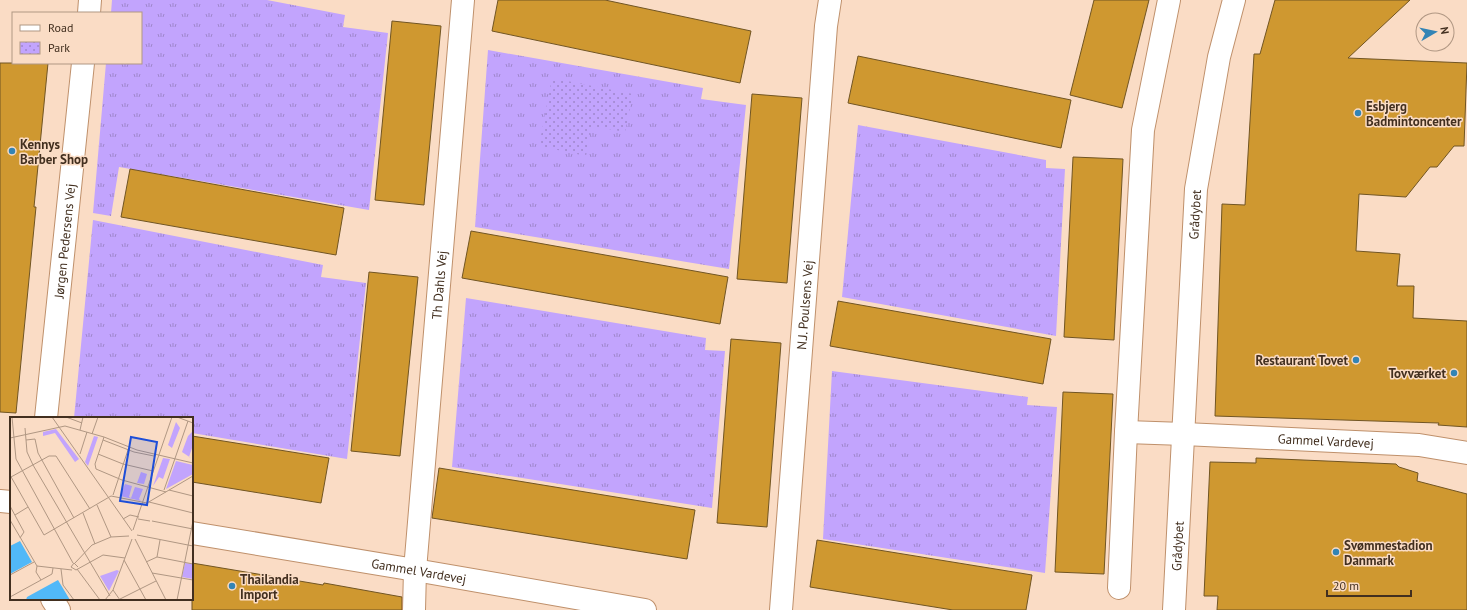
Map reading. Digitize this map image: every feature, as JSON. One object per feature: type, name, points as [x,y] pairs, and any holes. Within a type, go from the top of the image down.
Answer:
[{"type":"street","points":[[89,12],[90,0]]},
{"type":"street","name":"Th Dahls Vej","points":[[414,610],[415,570],[463,0]]},
{"type":"street","name":"N.J. Poulsens Vej","points":[[781,610],[826,26],[830,0]]},
{"type":"street","points":[[1119,588],[1143,130],[1169,0]]},
{"type":"street","name":"Grådybet","points":[[1174,610],[1196,189],[1219,57],[1232,1]]},
{"type":"street","name":"Jørgen Pedersens Vej","points":[[46,417],[84,64]]},
{"type":"street","points":[[1126,432],[1184,434]]},
{"type":"street","name":"Gammel Vardevej","points":[[1184,434],[1419,445],[1467,453]]},
{"type":"street","points":[[0,500],[10,502]]},
{"type":"street","name":"Gammel Vardevej","points":[[193,533],[645,610]]},
{"type":"street","points":[[53,600],[58,610]]},
{"type":"green space","points":[[112,0],[267,0],[345,15],[343,27],[388,33],[369,210],[119,167],[111,216],[93,213],[106,64],[142,64],[142,12],[111,12]]},
{"type":"green space","points":[[488,50],[703,88],[701,99],[746,105],[729,269],[475,227]]},
{"type":"green space","points":[[552,78],[633,94],[625,132],[592,126],[586,156],[539,146]]},
{"type":"green space","points":[[858,125],[1046,160],[1046,168],[1065,169],[1056,336],[842,297]]},
{"type":"green space","points":[[93,220],[323,265],[321,277],[366,283],[347,459],[193,433],[193,417],[74,417]]},
{"type":"green space","points":[[466,298],[706,338],[705,350],[725,351],[712,508],[452,467]]},
{"type":"green space","points":[[832,371],[1028,397],[1027,405],[1057,407],[1045,573],[823,539]]},
{"type":"building","points":[[498,0],[605,0],[751,31],[740,83],[492,31]]},
{"type":"building","points":[[1094,0],[1149,0],[1122,108],[1070,95]]},
{"type":"building","points":[[1275,0],[1410,0],[1348,58],[1467,63],[1464,146],[1454,146],[1437,167],[1430,167],[1406,197],[1359,194],[1356,251],[1400,254],[1397,286],[1414,286],[1413,318],[1467,321],[1467,427],[1438,425],[1439,423],[1215,416],[1222,204],[1245,205],[1254,54],[1260,54]]},
{"type":"building","points":[[392,21],[441,26],[424,205],[375,200]]},
{"type":"building","points":[[858,56],[1071,100],[1061,148],[848,103]]},
{"type":"building","points":[[0,63],[48,64],[16,413],[0,412]]},
{"type":"building","points":[[752,94],[802,98],[787,283],[737,279]]},
{"type":"building","points":[[1073,157],[1123,159],[1114,340],[1064,337]]},
{"type":"building","points":[[130,169],[344,208],[336,255],[121,217]]},
{"type":"building","points":[[471,231],[728,277],[720,324],[462,278]]},
{"type":"building","points":[[369,272],[418,277],[400,456],[351,451]]},
{"type":"building","points":[[838,301],[1051,339],[1043,384],[830,346]]},
{"type":"building","points":[[731,339],[781,343],[767,527],[717,523]]},
{"type":"building","points":[[1063,392],[1113,394],[1104,574],[1055,572]]},
{"type":"building","points":[[193,436],[329,458],[321,503],[193,482]]},
{"type":"building","name":"Svømmestadion Danmark","points":[[1256,458],[1396,464],[1399,467],[1418,473],[1417,481],[1467,494],[1467,610],[1217,610],[1218,596],[1204,596],[1210,462],[1256,463]]},
{"type":"building","points":[[439,468],[695,510],[687,559],[432,518]]},
{"type":"building","points":[[817,540],[1032,575],[1026,610],[953,610],[810,587]]},
{"type":"building","points":[[193,563],[323,585],[324,583],[402,597],[402,610],[192,610]]},
{"type":"place","name":"Esbjerg Badmintoncenter","points":[[1358,113]]},
{"type":"place","name":"Kennys Barber Shop","points":[[12,151]]},
{"type":"place","name":"Restaurant Tovet","points":[[1356,360]]},
{"type":"place","name":"Tovværket","points":[[1454,373]]},
{"type":"place","name":"Svømmestadion Danmark","points":[[1336,552]]},
{"type":"place","name":"Thailandia Import","points":[[232,586]]}]
